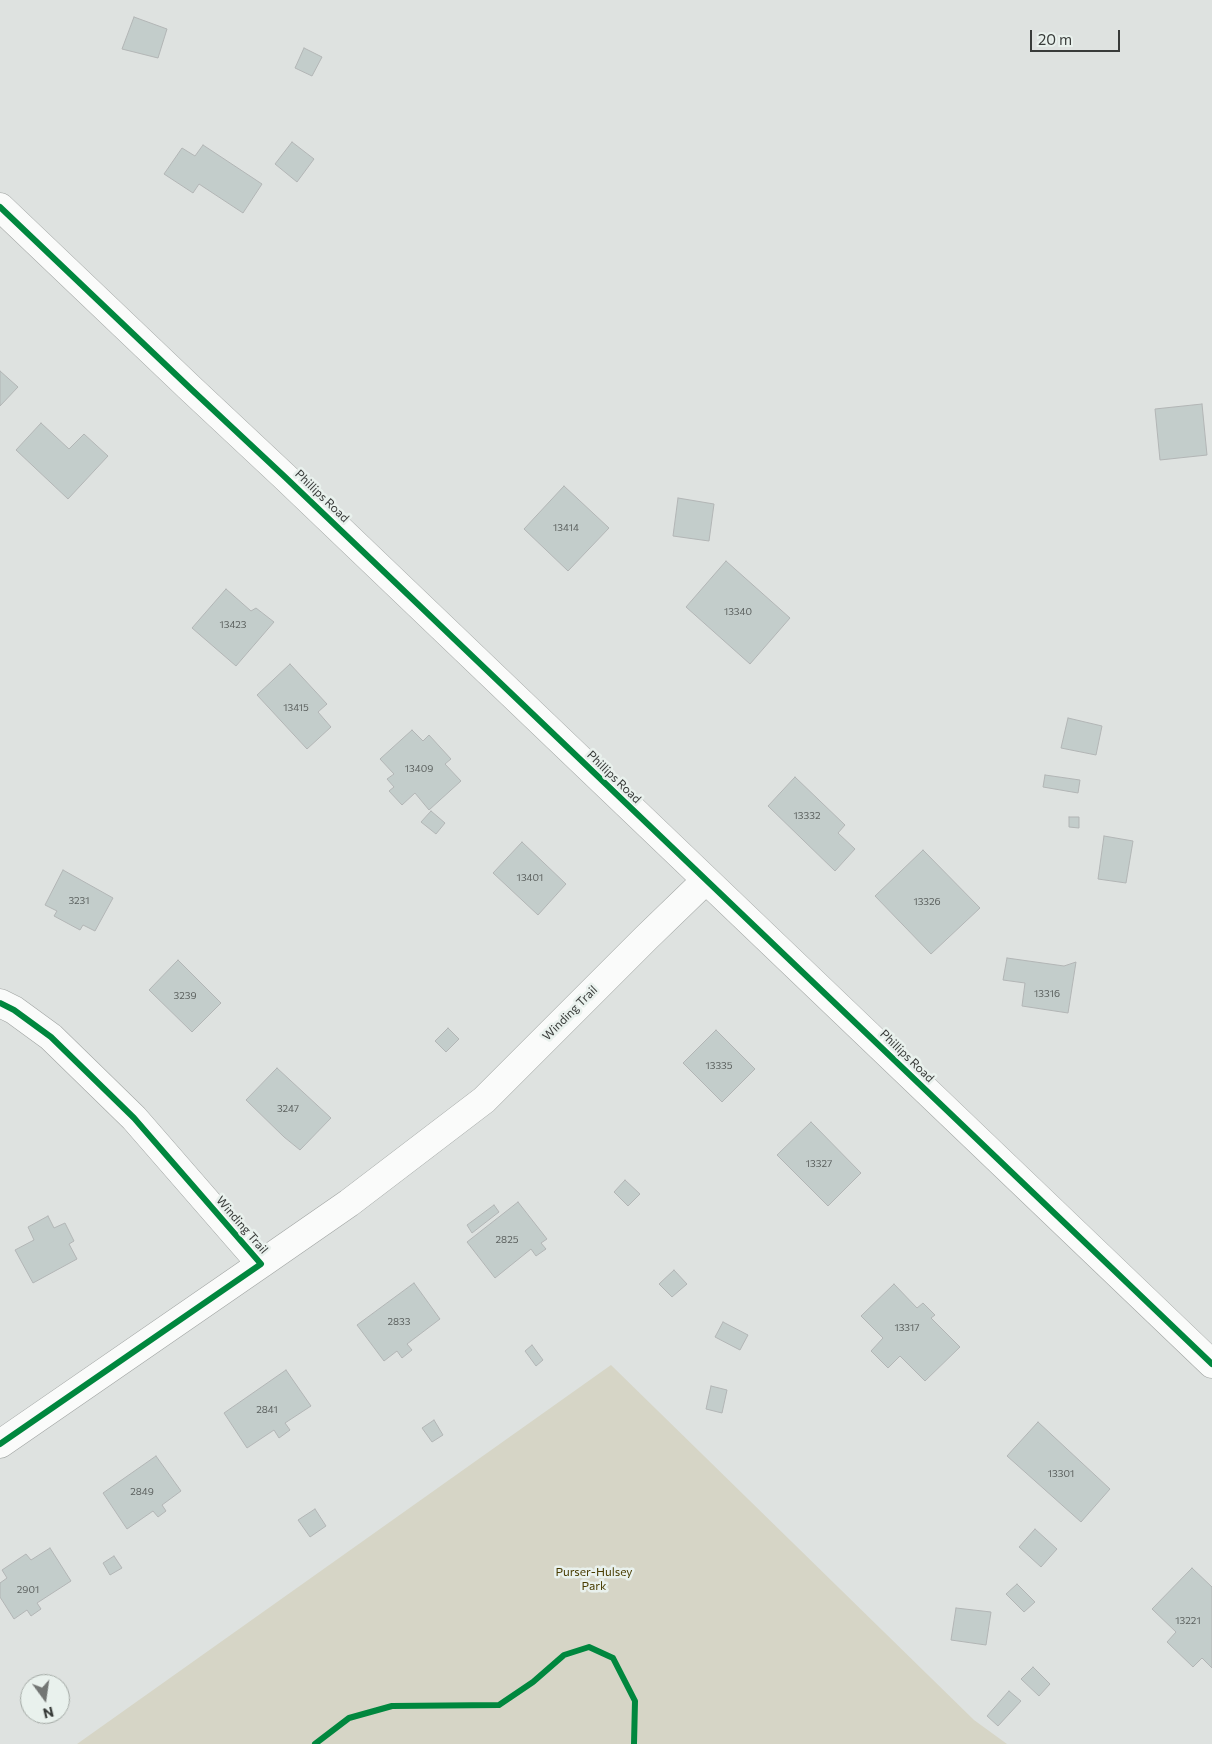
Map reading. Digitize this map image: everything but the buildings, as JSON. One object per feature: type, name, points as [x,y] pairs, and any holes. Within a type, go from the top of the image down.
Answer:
[{"type":"street","name":"Phillips Road","points":[[0,207],[1212,1364]]},
{"type":"street","name":"Winding Trail","points":[[0,1444],[349,1203],[484,1100],[706,880]]},
{"type":"street","name":"Winding Trail","points":[[0,1003],[14,1010],[51,1037],[134,1118],[261,1264]]},
{"type":"green space","name":"Purser-Hulsey Park","points":[[611,1365],[974,1720],[1007,1744],[77,1744]]},
{"type":"cycle path","points":[[0,207],[1212,1364]]},
{"type":"cycle path","points":[[0,1003],[14,1010],[51,1037],[134,1118],[261,1264],[0,1444]]},
{"type":"cycle path","points":[[315,1744],[349,1718],[392,1706],[499,1705],[533,1682],[564,1655],[589,1647],[613,1658],[635,1701],[634,1744]]}]
